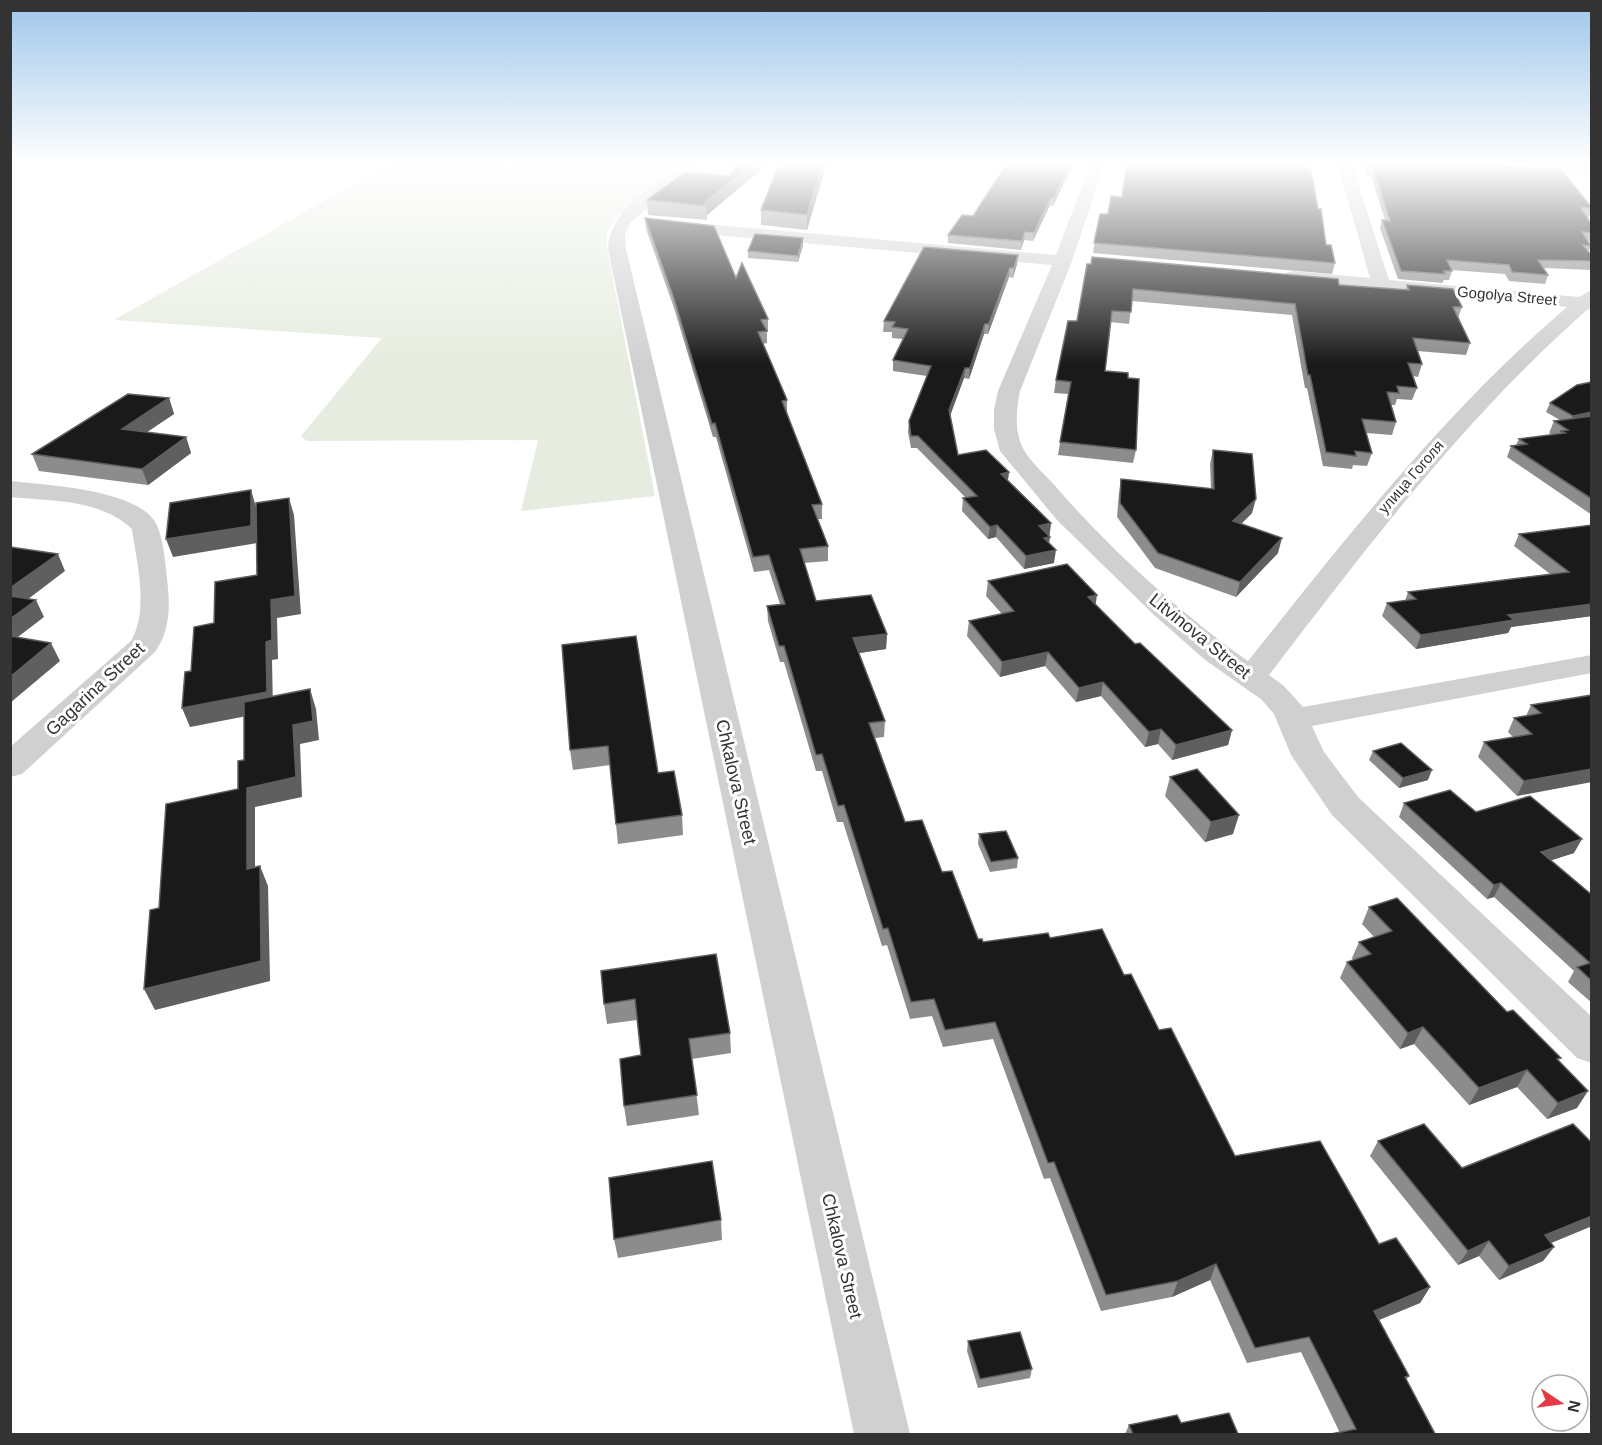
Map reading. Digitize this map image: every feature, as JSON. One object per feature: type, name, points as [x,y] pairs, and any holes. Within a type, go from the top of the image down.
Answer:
[{"type":"street","name":"Chkalova Street","points":[[624,229],[617,233],[617,249],[882,1434]]},
{"type":"street","points":[[727,229],[1071,259]]},
{"type":"street","name":"Litvinova Street","points":[[1079,229],[1071,259],[1010,391],[1005,410],[1006,429],[1012,451],[1066,514],[1124,572],[1208,646],[1273,693],[1289,710],[1308,755],[1345,806],[1592,1045]]},
{"type":"street","points":[[1364,229],[1381,285]]},
{"type":"street","name":"Gogolya Street","points":[[1275,276],[1588,301]]},
{"type":"street","name":"улица Гоголя","points":[[1251,677],[1412,473],[1521,359],[1588,301]]},
{"type":"street","name":"Gagarina Street","points":[[10,489],[112,503],[138,519],[145,527],[154,616],[152,633],[144,646],[10,766]]},
{"type":"street","points":[[1293,719],[1592,664]]},
{"type":"shaded area","points":[[274,229],[609,229],[607,233],[607,248],[655,496],[521,511],[538,440],[307,441],[301,436],[382,338],[114,320]]},
{"type":"building","points":[[649,229],[715,229],[736,278],[742,263],[768,319],[761,320],[767,331],[758,332],[787,400],[782,401],[822,504],[812,505],[828,546],[800,549],[816,601],[871,595],[887,634],[853,638],[885,721],[869,723],[905,822],[922,820],[942,872],[952,871],[978,939],[982,939],[983,942],[1048,933],[1050,938],[1102,929],[1124,975],[1131,974],[1159,1030],[1171,1028],[1235,1156],[1320,1141],[1379,1244],[1396,1238],[1430,1287],[1374,1311],[1409,1376],[1405,1377],[1435,1434],[1331,1434],[1356,1429],[1309,1337],[1255,1348],[1216,1264],[1178,1281],[1106,1295],[1054,1162],[1048,1163],[995,1022],[945,1030],[934,999],[911,1002],[888,928],[883,929],[844,805],[838,806],[822,754],[816,755],[784,646],[779,646],[767,606],[785,604],[769,555],[753,557],[715,423],[712,424],[673,296]]},
{"type":"building","points":[[952,229],[1036,229],[1034,233],[1025,232],[1022,241],[948,235]]},
{"type":"building","points":[[1097,229],[1324,229],[1326,245],[1331,245],[1335,263],[1094,243]]},
{"type":"building","points":[[1386,229],[1592,229],[1592,233],[1582,232],[1591,246],[1583,245],[1592,256],[1592,261],[1538,260],[1548,275],[1512,272],[1509,265],[1447,260],[1452,271],[1444,271],[1445,274],[1401,271]]},
{"type":"building","points":[[755,234],[803,238],[798,256],[748,251]]},
{"type":"building","points":[[924,247],[1018,255],[1014,268],[1010,268],[989,324],[985,324],[970,368],[965,368],[949,410],[958,455],[986,450],[1009,472],[1001,474],[1051,523],[1039,526],[1050,537],[1044,538],[1056,550],[1026,556],[997,525],[990,527],[963,498],[977,496],[918,436],[911,436],[909,421],[931,366],[893,360],[908,329],[892,327],[895,322],[884,321]]},
{"type":"building","points":[[1092,257],[1338,279],[1339,285],[1409,290],[1407,285],[1453,289],[1462,307],[1453,307],[1470,343],[1413,338],[1422,364],[1408,363],[1417,388],[1397,386],[1399,393],[1387,392],[1396,422],[1362,419],[1372,453],[1355,451],[1356,456],[1326,452],[1310,375],[1308,375],[1295,304],[1133,289],[1131,312],[1112,311],[1105,371],[1128,373],[1128,378],[1139,379],[1136,450],[1060,442],[1071,382],[1056,380],[1068,321],[1077,321],[1087,264],[1091,264]]},
{"type":"building","points":[[1592,382],[1592,412],[1573,416],[1550,403],[1577,385]]},
{"type":"building","points":[[128,394],[169,398],[122,429],[186,437],[142,469],[32,454]]},
{"type":"building","points":[[1592,416],[1592,499],[1511,446],[1527,444],[1519,439],[1565,433],[1560,431],[1568,430],[1554,421]]},
{"type":"building","points":[[1213,450],[1252,454],[1256,499],[1233,521],[1282,538],[1240,582],[1158,553],[1120,503],[1121,479],[1214,489]]},
{"type":"building","points":[[251,490],[251,526],[166,539],[170,503]]},
{"type":"building","points":[[289,498],[295,596],[271,600],[272,640],[266,642],[267,692],[182,708],[185,672],[191,671],[194,627],[214,623],[215,582],[257,575],[256,503]]},
{"type":"building","points":[[1592,525],[1592,604],[1508,615],[1514,620],[1421,635],[1387,603],[1416,599],[1408,592],[1569,572],[1519,534]]},
{"type":"building","points":[[10,547],[58,554],[10,588]]},
{"type":"building","points":[[1067,564],[1097,595],[1088,597],[1135,644],[1140,643],[1232,730],[1176,745],[1161,729],[1149,732],[1103,682],[1079,688],[1048,652],[1002,662],[969,621],[1014,611],[988,581]]},
{"type":"building","points":[[10,596],[36,600],[10,619]]},
{"type":"building","points":[[10,636],[51,643],[10,677]]},
{"type":"building","points":[[636,636],[658,773],[674,771],[682,815],[616,824],[608,746],[570,750],[562,645]]},
{"type":"building","points":[[310,689],[313,721],[293,725],[296,777],[247,788],[247,869],[260,866],[261,961],[144,989],[150,910],[159,908],[166,804],[238,789],[238,761],[244,760],[244,702]]},
{"type":"building","points":[[1592,695],[1592,769],[1524,781],[1484,742],[1532,734],[1514,718],[1541,713],[1531,705]]},
{"type":"building","points":[[1401,743],[1432,770],[1403,778],[1373,751]]},
{"type":"building","points":[[1197,769],[1239,815],[1211,822],[1170,777]]},
{"type":"building","points":[[1450,790],[1476,812],[1530,796],[1582,839],[1541,852],[1592,895],[1592,981],[1577,967],[1590,963],[1501,883],[1494,885],[1404,803]]},
{"type":"building","points":[[1006,831],[1018,858],[991,862],[979,834]]},
{"type":"building","points":[[1397,898],[1507,1012],[1513,1010],[1561,1058],[1557,1059],[1588,1091],[1558,1103],[1527,1070],[1479,1088],[1423,1027],[1408,1033],[1347,962],[1371,954],[1359,942],[1392,931],[1369,907]]},
{"type":"building","points":[[716,954],[730,1033],[689,1039],[697,1095],[624,1106],[620,1059],[641,1055],[635,999],[604,1004],[601,971]]},
{"type":"building","points":[[1424,1124],[1462,1168],[1573,1124],[1592,1143],[1592,1216],[1545,1235],[1554,1247],[1509,1266],[1489,1241],[1468,1251],[1378,1141]]},
{"type":"building","points":[[712,1161],[721,1220],[614,1239],[609,1178]]},
{"type":"building","points":[[1020,1332],[1032,1369],[980,1379],[968,1341]]},
{"type":"building","points":[[1229,1413],[1238,1434],[1133,1434],[1129,1425],[1177,1415],[1181,1423]]}]
